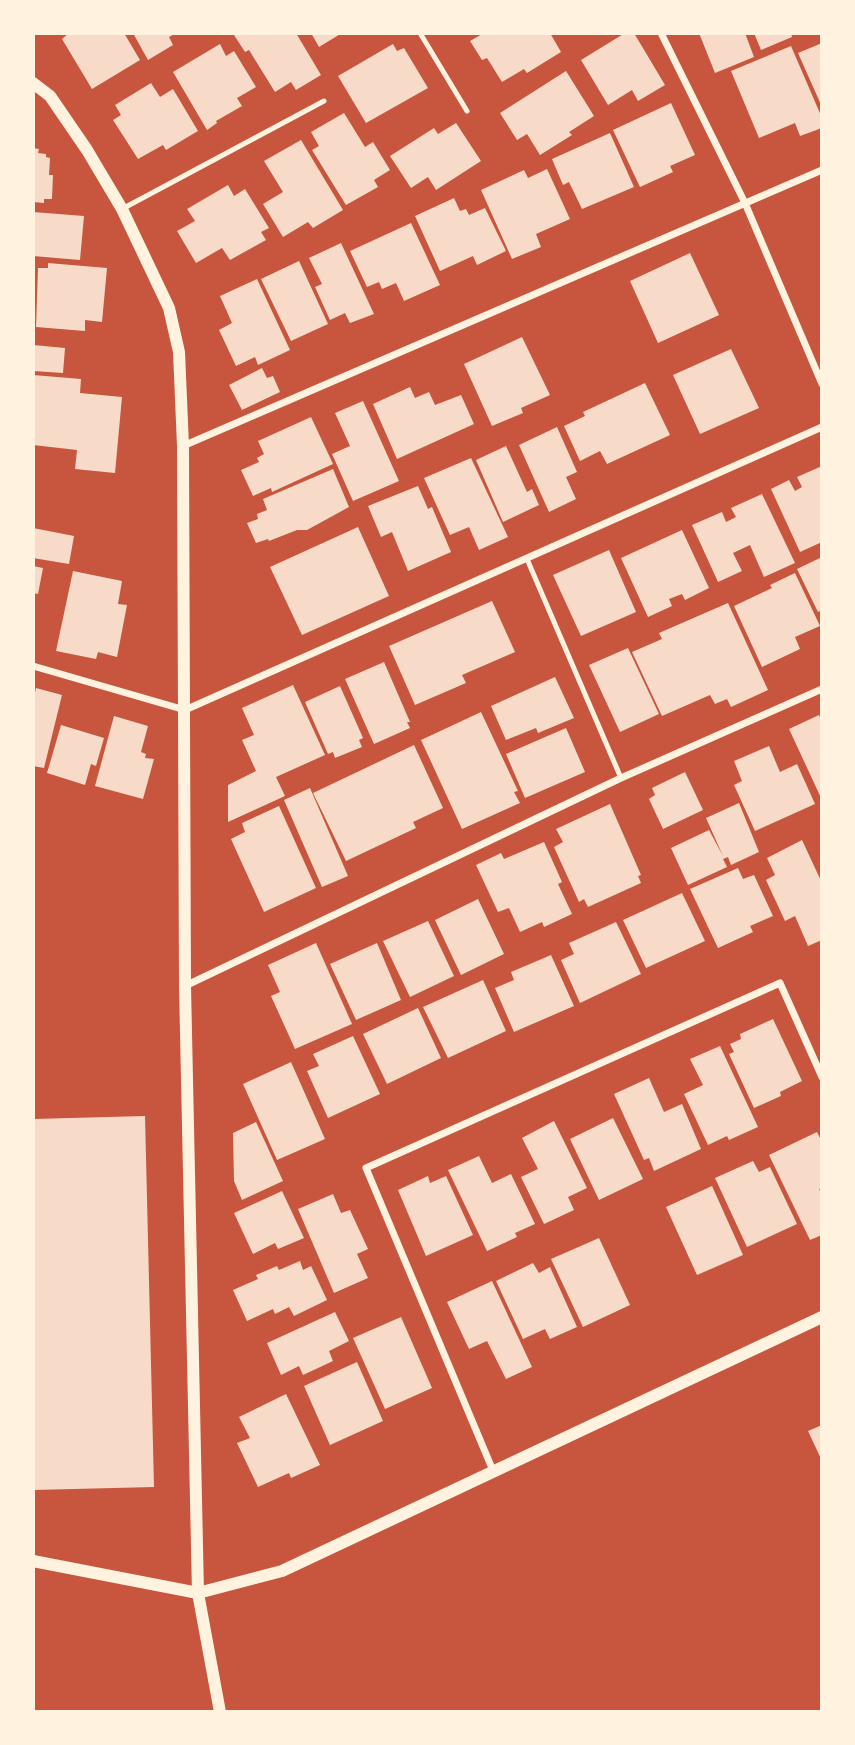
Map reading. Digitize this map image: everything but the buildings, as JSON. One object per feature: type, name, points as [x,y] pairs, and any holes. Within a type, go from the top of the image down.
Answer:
[{"type":"street","points":[[661,33],[745,203],[822,384]]},
{"type":"street","points":[[33,83],[50,96],[87,150],[122,209],[169,308],[179,352],[183,446],[185,986],[198,1593],[220,1712]]},
{"type":"street","points":[[183,446],[822,170]]},
{"type":"street","points":[[33,666],[185,710],[822,427]]},
{"type":"street","points":[[185,986],[621,778],[822,690]]},
{"type":"street","points":[[494,1473],[366,1168],[780,983],[822,1077]]},
{"type":"street","points":[[33,1561],[198,1593],[282,1571],[822,1318]]},
{"type":"lane","points":[[420,33],[467,111]]},
{"type":"lane","points":[[122,209],[324,101]]},
{"type":"lane","points":[[527,558],[621,778]]}]
